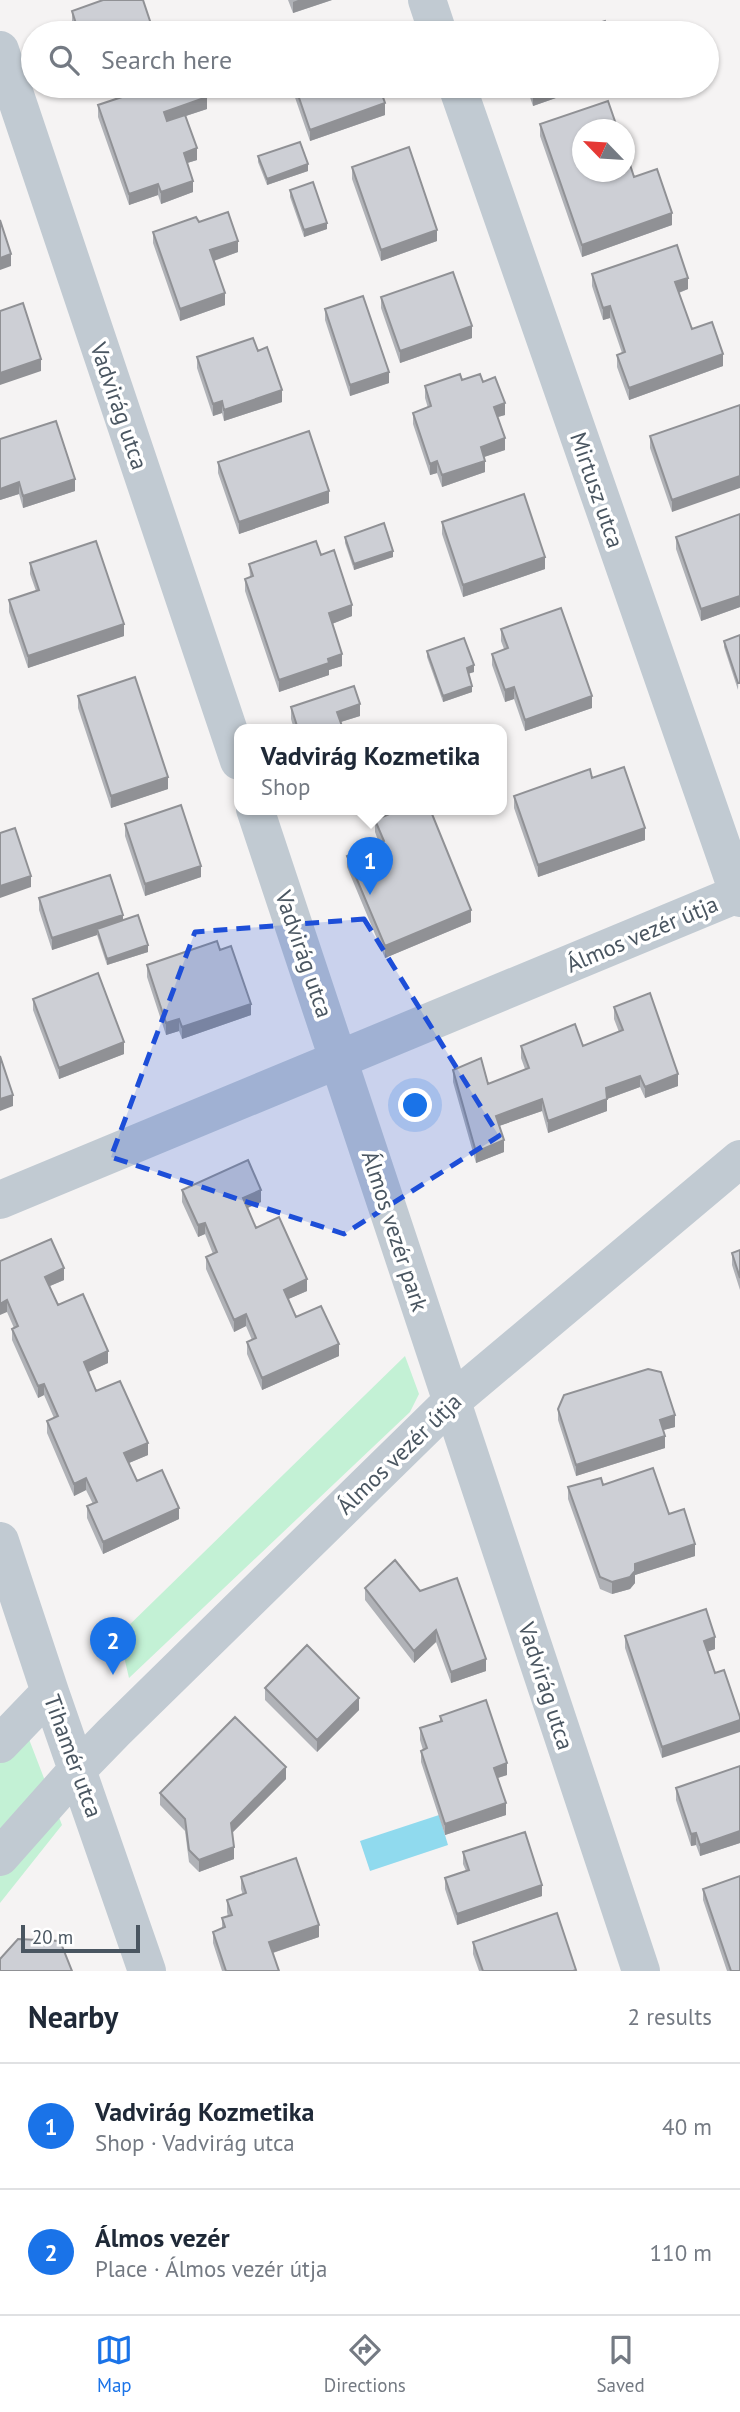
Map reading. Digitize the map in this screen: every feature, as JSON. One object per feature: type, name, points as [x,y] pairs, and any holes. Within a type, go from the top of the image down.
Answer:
[{"type":"street","points":[[427,0],[434,21]]},
{"type":"street","name":"Vadvirág utca","points":[[0,50],[234,746]]},
{"type":"street","name":"Mirtusz utca","points":[[461,98],[740,895]]},
{"type":"street","name":"Vadvirág utca","points":[[257,815],[339,1060]]},
{"type":"street","name":"Álmos vezér útja","points":[[0,1200],[740,895]]},
{"type":"street","name":"Álmos vezér park","points":[[339,1060],[452,1401]]},
{"type":"street","name":"Álmos vezér útja","points":[[0,1857],[78,1769],[452,1401],[740,1159]]},
{"type":"street","name":"Vadvirág utca","points":[[452,1401],[641,1971]]},
{"type":"street","name":"Tihamér utca","points":[[0,1541],[147,1971]]},
{"type":"street","points":[[0,1744],[50,1692]]},
{"type":"highlighted area","points":[[364,919],[499,1136],[344,1234],[111,1157],[195,932]]},
{"type":"green space","points":[[405,1356],[419,1394],[410,1412],[129,1678],[119,1635]]},
{"type":"green space","points":[[22,1721],[62,1825],[0,1903],[0,1744]]},
{"type":"water","points":[[439,1815],[448,1845],[370,1871],[360,1841]]},
{"type":"building","points":[[103,0],[143,0],[150,21],[75,21],[72,11]]},
{"type":"building","points":[[119,98],[204,98],[164,112],[167,121],[185,115],[197,148],[184,153],[193,181],[161,192],[158,184],[129,194],[98,105]]},
{"type":"building","points":[[299,98],[383,98],[385,103],[310,130]]},
{"type":"building","points":[[608,101],[614,119],[572,119],[572,182],[635,182],[635,177],[657,169],[672,213],[582,245],[540,124]]},
{"type":"building","points":[[300,142],[308,164],[267,179],[258,156]]},
{"type":"building","points":[[409,147],[437,230],[381,250],[352,167]]},
{"type":"building","points":[[313,182],[327,223],[304,230],[290,190]]},
{"type":"building","points":[[228,212],[238,241],[210,250],[225,293],[180,309],[153,232],[196,217],[199,222]]},
{"type":"building","points":[[0,220],[11,254],[0,258]]},
{"type":"building","points":[[677,245],[688,278],[675,282],[692,329],[712,322],[723,354],[629,388],[617,355],[625,352],[610,306],[603,308],[592,274]]},
{"type":"building","points":[[453,272],[472,326],[400,351],[381,297]]},
{"type":"building","points":[[363,296],[389,372],[350,385],[325,309]]},
{"type":"building","points":[[23,303],[41,359],[0,373],[0,311]]},
{"type":"building","points":[[253,338],[258,351],[267,347],[282,390],[224,410],[222,401],[213,404],[197,357]]},
{"type":"building","points":[[460,374],[462,380],[480,374],[483,382],[495,377],[505,403],[494,407],[505,438],[481,447],[485,461],[442,475],[437,461],[430,464],[413,413],[431,406],[425,386]]},
{"type":"building","points":[[740,405],[740,476],[672,500],[650,436]]},
{"type":"building","points":[[56,421],[75,479],[23,496],[19,482],[0,489],[0,439]]},
{"type":"building","points":[[309,431],[329,491],[239,522],[218,462]]},
{"type":"building","points":[[524,494],[545,557],[463,585],[442,522]]},
{"type":"building","points":[[740,514],[740,596],[701,609],[676,537]]},
{"type":"building","points":[[384,523],[393,551],[354,564],[345,537]]},
{"type":"building","points":[[96,541],[124,624],[28,656],[9,600],[39,590],[30,563]]},
{"type":"building","points":[[316,541],[321,555],[334,550],[352,605],[329,613],[342,654],[328,659],[329,663],[279,680],[245,579],[253,576],[249,564]]},
{"type":"building","points":[[561,608],[592,696],[525,720],[514,687],[505,690],[492,654],[508,648],[501,629]]},
{"type":"building","points":[[740,635],[740,683],[738,683],[724,641]]},
{"type":"building","points":[[464,638],[474,665],[467,668],[472,686],[443,696],[427,651]]},
{"type":"building","points":[[135,677],[168,777],[111,796],[78,696]]},
{"type":"building","points":[[354,686],[360,704],[337,712],[341,724],[296,724],[291,707]]},
{"type":"building","points":[[624,767],[645,828],[538,865],[514,796],[590,769],[592,778]]},
{"type":"building","points":[[181,805],[201,866],[145,884],[125,824]]},
{"type":"building","points":[[387,815],[432,815],[471,910],[385,946],[347,856],[384,841],[375,820]]},
{"type":"building","points":[[15,828],[31,876],[0,886],[0,833]]},
{"type":"building","points":[[110,875],[123,915],[52,938],[39,898]]},
{"type":"building","points":[[138,915],[148,945],[107,959],[97,929]]},
{"type":"building","points":[[217,941],[220,950],[231,946],[251,1004],[182,1027],[179,1019],[166,1023],[147,965]]},
{"type":"building","points":[[98,973],[124,1042],[59,1068],[33,999]]},
{"type":"building","points":[[650,993],[678,1074],[645,1087],[640,1076],[606,1088],[607,1099],[548,1121],[542,1099],[496,1116],[504,1140],[476,1152],[453,1070],[481,1058],[488,1084],[529,1068],[521,1046],[575,1024],[583,1046],[623,1030],[614,1007]]},
{"type":"building","points":[[0,1056],[13,1095],[0,1099]]},
{"type":"building","points":[[248,1160],[261,1190],[243,1198],[256,1228],[279,1217],[307,1279],[284,1290],[296,1317],[321,1306],[339,1344],[262,1378],[247,1342],[256,1338],[246,1314],[234,1320],[206,1257],[217,1252],[205,1223],[198,1225],[182,1190]]},
{"type":"building","points":[[51,1239],[64,1268],[45,1277],[58,1305],[83,1294],[108,1351],[84,1362],[96,1391],[120,1381],[148,1443],[124,1453],[137,1481],[162,1470],[179,1508],[103,1542],[87,1506],[97,1502],[86,1478],[74,1484],[47,1421],[58,1416],[44,1384],[38,1386],[12,1329],[18,1326],[7,1300],[0,1304],[0,1261]]},
{"type":"building","points":[[740,1250],[740,1278],[732,1253]]},
{"type":"building","points":[[648,1369],[661,1372],[675,1415],[660,1420],[665,1436],[576,1465],[558,1409],[564,1395]]},
{"type":"building","points":[[653,1468],[669,1514],[684,1509],[695,1544],[635,1564],[635,1571],[630,1577],[612,1582],[600,1577],[568,1487],[601,1478],[603,1485]]},
{"type":"building","points":[[395,1560],[420,1591],[457,1578],[486,1659],[451,1672],[436,1630],[414,1651],[365,1588]]},
{"type":"building","points":[[706,1609],[715,1637],[704,1641],[715,1673],[724,1670],[740,1720],[662,1747],[625,1636]]},
{"type":"building","points":[[307,1645],[359,1698],[317,1740],[265,1688]]},
{"type":"building","points":[[486,1700],[507,1763],[494,1768],[506,1803],[445,1824],[421,1751],[427,1748],[420,1728],[442,1721],[440,1716]]},
{"type":"building","points":[[235,1717],[286,1767],[231,1823],[234,1847],[199,1860],[189,1850],[185,1819],[160,1793]]},
{"type":"building","points":[[740,1766],[740,1831],[700,1845],[696,1833],[691,1834],[676,1788]]},
{"type":"building","points":[[525,1832],[542,1885],[457,1914],[445,1878],[469,1870],[463,1852]]},
{"type":"building","points":[[296,1858],[319,1925],[269,1942],[279,1971],[226,1971],[213,1932],[225,1927],[222,1918],[232,1915],[227,1900],[246,1893],[241,1877]]},
{"type":"building","points":[[740,1876],[740,1971],[731,1971],[703,1889]]},
{"type":"building","points":[[557,1913],[576,1970],[483,1971],[473,1942]]},
{"type":"building","points":[[18,1939],[60,1941],[72,1971],[0,1971],[0,1959]]},
{"type":"place","name":"Vadvirág Kozmetika","points":[[370,895]]},
{"type":"place","name":"Álmos vezér","points":[[113,1675]]}]
